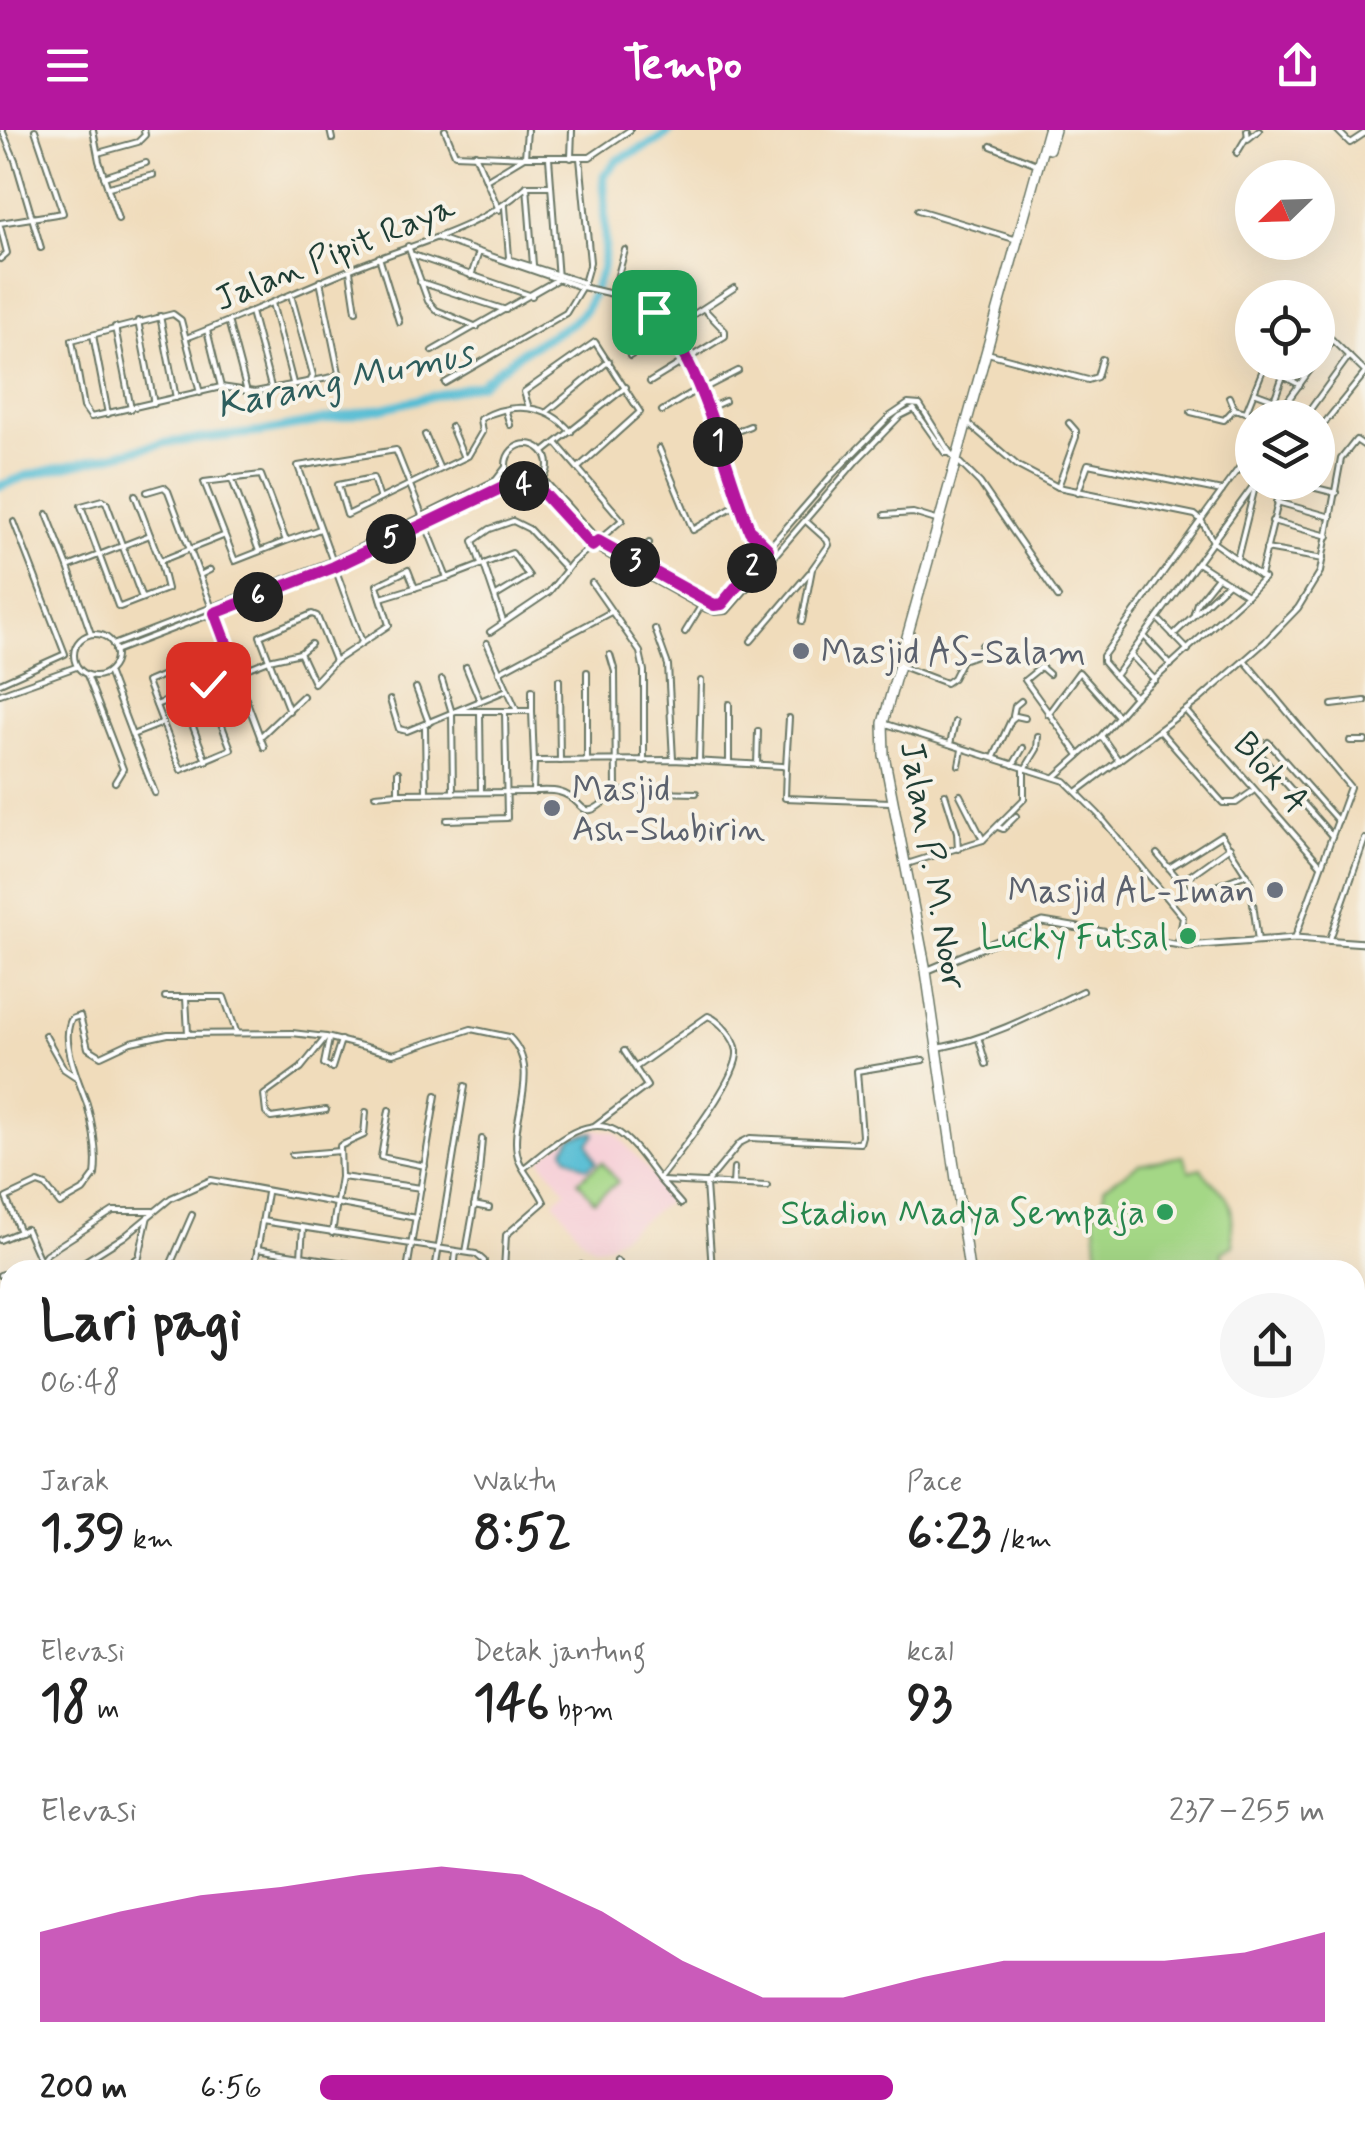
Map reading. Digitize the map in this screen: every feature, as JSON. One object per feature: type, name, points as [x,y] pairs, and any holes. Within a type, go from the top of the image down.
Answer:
[{"type":"highway","name":"Jalan P. M. Noor","points":[[968,1260],[926,971],[884,756],[883,723],[940,522],[954,457],[991,354],[1018,240],[1052,130]]},
{"type":"highway","name":"Jalan P. M. Noor","points":[[968,421],[1041,164]]},
{"type":"street","points":[[2,130],[41,248]]},
{"type":"street","points":[[35,130],[60,214],[67,224]]},
{"type":"street","points":[[94,130],[118,218]]},
{"type":"street","points":[[98,153],[138,142],[145,135],[144,130]]},
{"type":"street","points":[[330,130],[332,138]]},
{"type":"street","points":[[446,130],[454,152],[549,158],[592,156],[630,130]]},
{"type":"street","points":[[524,157],[527,130]]},
{"type":"street","points":[[571,158],[572,130]]},
{"type":"street","points":[[1237,153],[1248,130]]},
{"type":"street","points":[[1246,138],[1258,130]]},
{"type":"street","points":[[1337,130],[1350,143],[1365,133]]},
{"type":"street","points":[[991,146],[1041,164]]},
{"type":"street","points":[[476,154],[501,209],[508,260]]},
{"type":"street","points":[[486,180],[524,157]]},
{"type":"street","points":[[549,158],[558,276]]},
{"type":"street","points":[[445,383],[566,313],[586,286],[590,262],[580,158]]},
{"type":"street","points":[[104,178],[146,163]]},
{"type":"street","points":[[108,188],[153,175]]},
{"type":"street","points":[[533,265],[527,186],[551,186]]},
{"type":"street","name":"Jalan Pipit Raya","points":[[186,338],[350,269],[438,238],[501,209],[527,186]]},
{"type":"street","points":[[918,210],[1018,240]]},
{"type":"street","points":[[0,259],[8,253],[0,224],[60,214]]},
{"type":"street","points":[[438,238],[611,293],[654,312],[671,332],[687,362],[755,538],[776,556]]},
{"type":"street","points":[[408,246],[423,293],[436,310],[476,327]]},
{"type":"street","points":[[611,293],[625,250]]},
{"type":"street","points":[[471,276],[478,252]]},
{"type":"street","points":[[413,255],[532,296]]},
{"type":"street","points":[[379,258],[399,322]]},
{"type":"street","points":[[508,260],[558,276]]},
{"type":"street","points":[[350,269],[356,311]]},
{"type":"street","points":[[432,351],[532,296],[558,276]]},
{"type":"street","points":[[200,393],[177,315],[72,340],[88,417],[108,414],[222,388],[247,392],[338,374],[320,281]]},
{"type":"street","points":[[420,282],[506,310]]},
{"type":"street","points":[[630,356],[734,288]]},
{"type":"street","points":[[290,293],[313,375],[311,380]]},
{"type":"street","points":[[272,302],[293,383]]},
{"type":"street","points":[[650,382],[726,334],[704,310]]},
{"type":"street","points":[[250,312],[271,388]]},
{"type":"street","points":[[160,316],[176,398]]},
{"type":"street","points":[[138,322],[154,404]]},
{"type":"street","points":[[228,322],[247,392]]},
{"type":"street","points":[[115,327],[131,409]]},
{"type":"street","points":[[207,330],[222,388]]},
{"type":"street","points":[[93,333],[108,414]]},
{"type":"street","points":[[529,408],[524,392],[595,342],[640,415],[578,468]]},
{"type":"street","points":[[1335,344],[1365,373],[1335,410]]},
{"type":"street","points":[[991,354],[1088,380],[1097,377],[1102,359]]},
{"type":"street","points":[[1317,400],[1348,356]]},
{"type":"street","points":[[548,412],[609,361]]},
{"type":"street","points":[[662,411],[738,371]]},
{"type":"street","points":[[1251,400],[1259,380]]},
{"type":"street","points":[[1254,392],[1274,401],[1282,380]]},
{"type":"street","points":[[1290,380],[1295,383]]},
{"type":"street","points":[[1285,400],[1298,380]]},
{"type":"street","points":[[544,452],[626,387]]},
{"type":"street","points":[[1191,412],[1224,420],[1234,409],[1229,397]]},
{"type":"street","points":[[706,409],[726,401]]},
{"type":"street","points":[[913,406],[945,453],[980,484],[1058,597]]},
{"type":"street","points":[[536,485],[592,546],[701,606],[727,612],[858,460],[913,406]]},
{"type":"street","points":[[544,480],[598,541],[718,606],[888,417],[913,406]]},
{"type":"street","points":[[380,499],[374,479],[338,485],[348,515],[464,458],[470,454],[482,432],[480,419],[498,410],[529,408],[548,412],[572,432]]},
{"type":"street","points":[[506,412],[510,425]]},
{"type":"street","points":[[968,421],[1018,466],[1058,487],[1198,517],[1214,543],[1260,576]]},
{"type":"street","points":[[1058,487],[1076,437],[1068,422]]},
{"type":"street","points":[[718,439],[750,426]]},
{"type":"street","points":[[451,427],[464,458]]},
{"type":"street","points":[[426,435],[440,469]]},
{"type":"street","points":[[1078,791],[1186,711],[1245,661],[1298,608],[1314,584],[1323,558],[1341,459],[1356,440],[1365,446]]},
{"type":"street","points":[[114,648],[215,613],[333,564],[423,519],[496,480],[506,468],[508,456],[522,444],[534,445],[544,452],[548,462],[544,480],[536,485],[498,486],[423,519]]},
{"type":"street","points":[[557,444],[622,520]]},
{"type":"street","points":[[659,448],[693,530],[739,502]]},
{"type":"street","points":[[362,642],[298,466],[391,449],[398,452],[447,578]]},
{"type":"street","points":[[1078,492],[1088,464],[1217,489]]},
{"type":"street","points":[[506,468],[516,483]]},
{"type":"street","points":[[1135,697],[1102,656],[1217,489],[1235,473]]},
{"type":"street","points":[[286,541],[261,476],[231,477],[204,484],[235,561],[320,529]]},
{"type":"street","points":[[231,477],[260,551]]},
{"type":"street","points":[[147,492],[166,488],[264,747]]},
{"type":"street","points":[[135,494],[168,587],[142,598],[118,606],[80,509],[84,504],[104,500],[142,598]]},
{"type":"street","points":[[1115,676],[1245,500]]},
{"type":"street","points":[[1237,559],[1252,500]]},
{"type":"street","points":[[1055,777],[1262,580],[1278,502],[1331,517]]},
{"type":"street","points":[[47,514],[91,634]]},
{"type":"street","points":[[885,515],[913,514],[940,522]]},
{"type":"street","points":[[490,632],[549,592],[566,569],[622,520],[631,518]]},
{"type":"street","points":[[751,641],[829,545],[806,521]]},
{"type":"street","points":[[1272,521],[1328,536]]},
{"type":"street","points":[[0,683],[66,654],[14,522]]},
{"type":"street","points":[[504,622],[473,541],[490,529],[513,522],[529,530],[566,569]]},
{"type":"street","points":[[68,567],[150,534]]},
{"type":"street","points":[[160,561],[224,536]]},
{"type":"street","points":[[634,560],[649,543]]},
{"type":"street","points":[[1266,550],[1323,558]]},
{"type":"street","points":[[380,598],[512,553],[529,576],[496,596]]},
{"type":"street","points":[[114,648],[212,606],[333,564]]},
{"type":"street","points":[[1199,564],[1247,596]]},
{"type":"street","points":[[802,621],[812,569]]},
{"type":"street","points":[[200,575],[210,570]]},
{"type":"street","points":[[300,653],[314,683],[335,661],[390,624],[377,585],[408,570],[415,588]]},
{"type":"street","points":[[1194,612],[1218,577]]},
{"type":"street","points":[[592,583],[634,641],[642,660],[644,761]]},
{"type":"street","points":[[1173,635],[1228,583]]},
{"type":"street","points":[[685,632],[701,606]]},
{"type":"street","points":[[500,672],[611,612]]},
{"type":"street","points":[[288,710],[260,636],[316,615],[335,661]]},
{"type":"street","points":[[1158,620],[1188,650]]},
{"type":"street","points":[[654,629],[670,674],[673,760]]},
{"type":"street","points":[[91,634],[102,635],[114,648],[114,662],[108,672],[94,677],[76,666],[76,645],[91,634]]},
{"type":"street","points":[[1145,637],[1171,665]]},
{"type":"street","points":[[487,643],[517,711]]},
{"type":"street","points":[[156,704],[269,660],[300,653],[311,644]]},
{"type":"street","points":[[897,664],[946,682],[953,678],[962,660],[980,654],[982,645]]},
{"type":"street","points":[[195,651],[231,747],[230,751],[182,770],[148,684],[149,680],[197,662]]},
{"type":"street","points":[[610,655],[615,672],[616,791]]},
{"type":"street","points":[[1132,656],[1155,680]]},
{"type":"street","points":[[1245,661],[1350,790],[1295,938]]},
{"type":"street","points":[[0,694],[76,666]]},
{"type":"street","points":[[466,667],[480,701]]},
{"type":"street","points":[[1050,674],[1040,667],[1024,678],[1079,756]]},
{"type":"street","points":[[108,672],[154,793]]},
{"type":"street","points":[[587,672],[587,760]]},
{"type":"street","points":[[1050,716],[1082,674],[1117,715]]},
{"type":"street","points":[[87,675],[122,769],[115,782]]},
{"type":"street","points":[[442,680],[454,712],[452,790]]},
{"type":"street","points":[[560,680],[560,761]]},
{"type":"street","points":[[700,681],[700,761]]},
{"type":"street","points":[[416,688],[427,724],[426,792]]},
{"type":"street","points":[[390,700],[402,731],[507,690]]},
{"type":"street","points":[[532,690],[533,790]]},
{"type":"street","points":[[181,694],[206,760]]},
{"type":"street","points":[[260,737],[303,696]]},
{"type":"street","points":[[994,758],[1015,706],[1021,702]]},
{"type":"street","points":[[1332,705],[1365,702]]},
{"type":"street","points":[[729,704],[730,763]]},
{"type":"street","points":[[454,712],[532,711]]},
{"type":"street","name":"Blok A","points":[[1186,711],[1321,866]]},
{"type":"street","points":[[480,712],[481,791]]},
{"type":"street","points":[[446,820],[506,819],[505,712]]},
{"type":"street","points":[[1011,720],[1016,716],[1025,718]]},
{"type":"street","points":[[789,718],[785,798],[894,801]]},
{"type":"street","points":[[132,734],[162,722]]},
{"type":"street","points":[[950,744],[955,722]]},
{"type":"street","points":[[883,723],[1055,777],[1078,791],[1183,917],[1178,945]]},
{"type":"street","points":[[1160,731],[1223,802],[1236,803],[1253,791]]},
{"type":"street","points":[[757,765],[758,732]]},
{"type":"street","points":[[907,864],[983,840],[998,827],[1024,800],[1038,736]]},
{"type":"street","points":[[1101,736],[1120,761]]},
{"type":"street","points":[[1246,738],[1332,836]]},
{"type":"street","points":[[1350,741],[1365,741]]},
{"type":"street","points":[[1268,742],[1338,821]]},
{"type":"street","points":[[960,765],[963,748]]},
{"type":"street","points":[[1013,765],[1023,748]]},
{"type":"street","points":[[534,762],[673,760],[786,767]]},
{"type":"street","points":[[398,772],[398,792]]},
{"type":"street","points":[[375,795],[533,790],[560,792],[580,808],[589,810],[598,808],[616,791],[696,793]]},
{"type":"street","points":[[945,794],[957,832],[958,850]]},
{"type":"street","points":[[960,794],[983,840]]},
{"type":"street","points":[[998,827],[1003,829],[1016,816]]},
{"type":"street","points":[[1169,868],[1222,835],[1247,874],[1258,941]]},
{"type":"street","points":[[1330,939],[1365,839]]},
{"type":"street","points":[[1180,882],[1230,847]]},
{"type":"street","points":[[1158,854],[1194,895],[1247,874]]},
{"type":"street","points":[[926,971],[1034,924],[1051,922],[1178,945],[1295,938],[1363,942],[1365,933]]},
{"type":"street","points":[[938,1048],[1007,1030],[1082,991]]},
{"type":"street","points":[[165,997],[224,997],[236,1031]]},
{"type":"street","points":[[186,998],[188,1034]]},
{"type":"street","points":[[20,1232],[6,1198],[38,1182],[46,1186],[58,1204],[83,1191],[93,1180],[96,1154],[68,1028],[76,1017],[80,1016],[88,1048],[96,1055],[152,1036],[236,1031],[327,1037],[393,1054],[471,1029],[510,1037],[520,1053],[524,1072],[516,1147],[544,1202],[506,1235],[505,1260]]},
{"type":"street","points":[[636,1067],[708,1016],[724,1029],[737,1052],[734,1068],[696,1131],[660,1180]]},
{"type":"street","points":[[45,1035],[64,1070],[76,1077]]},
{"type":"street","points":[[311,1035],[316,1050]]},
{"type":"street","points":[[327,1037],[324,1062],[330,1068],[335,1065],[341,1040]]},
{"type":"street","points":[[326,1110],[274,1118],[266,1113],[264,1095],[302,1068],[327,1037]]},
{"type":"street","points":[[979,1040],[986,1064]]},
{"type":"street","points":[[524,1168],[568,1136],[594,1126],[648,1086],[624,1050]]},
{"type":"street","points":[[711,1260],[706,1184],[745,1139],[860,1143],[857,1071],[923,1060]]},
{"type":"street","points":[[436,1260],[466,1086]]},
{"type":"street","points":[[409,1260],[436,1095]]},
{"type":"street","points":[[389,1110],[381,1157],[425,1166]]},
{"type":"street","points":[[332,1234],[341,1178],[341,1143],[364,1135],[366,1112]]},
{"type":"street","points":[[594,1126],[617,1131],[681,1204]]},
{"type":"street","points":[[466,1252],[482,1139]]},
{"type":"street","points":[[292,1155],[340,1152]]},
{"type":"street","points":[[733,1184],[734,1168]]},
{"type":"street","points":[[341,1178],[421,1188]]},
{"type":"street","points":[[85,1260],[179,1194],[211,1180],[416,1218]]},
{"type":"street","points":[[660,1180],[767,1186]]},
{"type":"street","points":[[255,1260],[268,1193]]},
{"type":"street","points":[[474,1205],[489,1208]]},
{"type":"street","points":[[0,1240],[26,1230],[40,1260],[113,1211],[151,1214]]},
{"type":"street","points":[[136,1260],[151,1214]]},
{"type":"street","points":[[172,1260],[192,1215]]},
{"type":"street","points":[[262,1222],[466,1252],[482,1260]]},
{"type":"street","points":[[301,1256],[303,1228]]},
{"type":"street","points":[[257,1249],[326,1260]]},
{"type":"street","points":[[455,1260],[456,1252]]},
{"type":"shaded area","points":[[596,1129],[615,1132],[673,1198],[609,1245],[594,1248],[581,1238],[554,1201],[566,1191],[540,1159],[572,1135]]},
{"type":"green space","name":"Stadion Madya Sempaja","points":[[1183,1156],[1190,1171],[1201,1168],[1224,1194],[1232,1215],[1234,1245],[1221,1252],[1224,1260],[1100,1260],[1092,1214],[1104,1208],[1104,1187],[1139,1164]]},
{"type":"green space","points":[[602,1162],[618,1182],[594,1201],[578,1181]]},
{"type":"water","points":[[594,1132],[588,1143],[596,1162],[587,1168],[564,1150],[572,1137]]},
{"type":"waterway","name":"Karang Mumus","points":[[0,486],[26,476],[164,443],[262,432],[480,384],[523,351],[572,323],[586,309],[602,270],[604,176],[616,161],[671,130]]},
{"type":"place","name":"Masjid AS-Salam","points":[[801,651]]},
{"type":"place","name":"Masjid Ash-Shobirin","points":[[552,808]]},
{"type":"place","name":"Masjid AL-Iman","points":[[1275,890]]},
{"type":"place","name":"Lucky Futsal","points":[[1188,936]]},
{"type":"place","name":"Stadion Madya Sempaja","points":[[1165,1212]]},
{"type":"route","points":[[208,684],[237,672],[215,613],[334,567],[509,484],[536,485],[592,546],[598,541],[714,605],[722,604],[768,549],[750,531],[688,364],[671,332],[654,312]]}]
